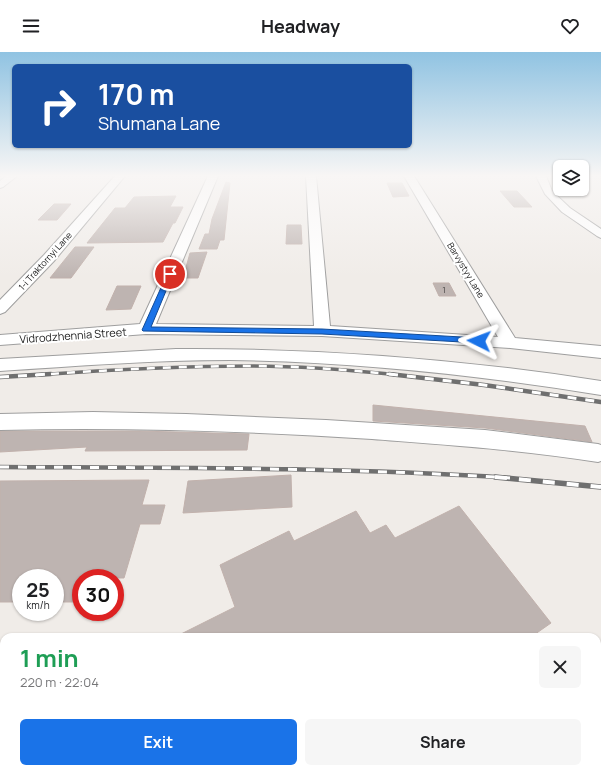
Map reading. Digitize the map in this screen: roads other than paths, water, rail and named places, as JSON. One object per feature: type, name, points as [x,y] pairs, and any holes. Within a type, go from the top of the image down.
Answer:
[{"type":"street","name":"1-i Traktornyi Lane","points":[[0,309],[49,258],[91,210]]},
{"type":"street","points":[[146,330],[198,210]]},
{"type":"street","points":[[313,210],[322,331]]},
{"type":"street","name":"Barvystyy Lane","points":[[429,210],[510,343]]},
{"type":"street","points":[[566,210],[601,234]]},
{"type":"street","name":"Vidrodzhennia Street","points":[[0,340],[146,330],[322,331],[510,343],[601,352]]},
{"type":"street","points":[[0,365],[177,355],[313,357],[499,373],[601,388]]},
{"type":"street","points":[[0,422],[203,421],[256,423],[429,434],[598,453]]},
{"type":"railway","points":[[39,375],[89,371],[251,366],[363,371],[400,375]]},
{"type":"railway","points":[[39,375],[51,374]]},
{"type":"railway","points":[[389,374],[484,385],[601,402]]},
{"type":"railway","points":[[0,377],[39,375]]},
{"type":"railway","points":[[0,467],[319,470],[497,477]]},
{"type":"railway","points":[[497,477],[510,478]]},
{"type":"railway","points":[[497,477],[601,487]]}]
